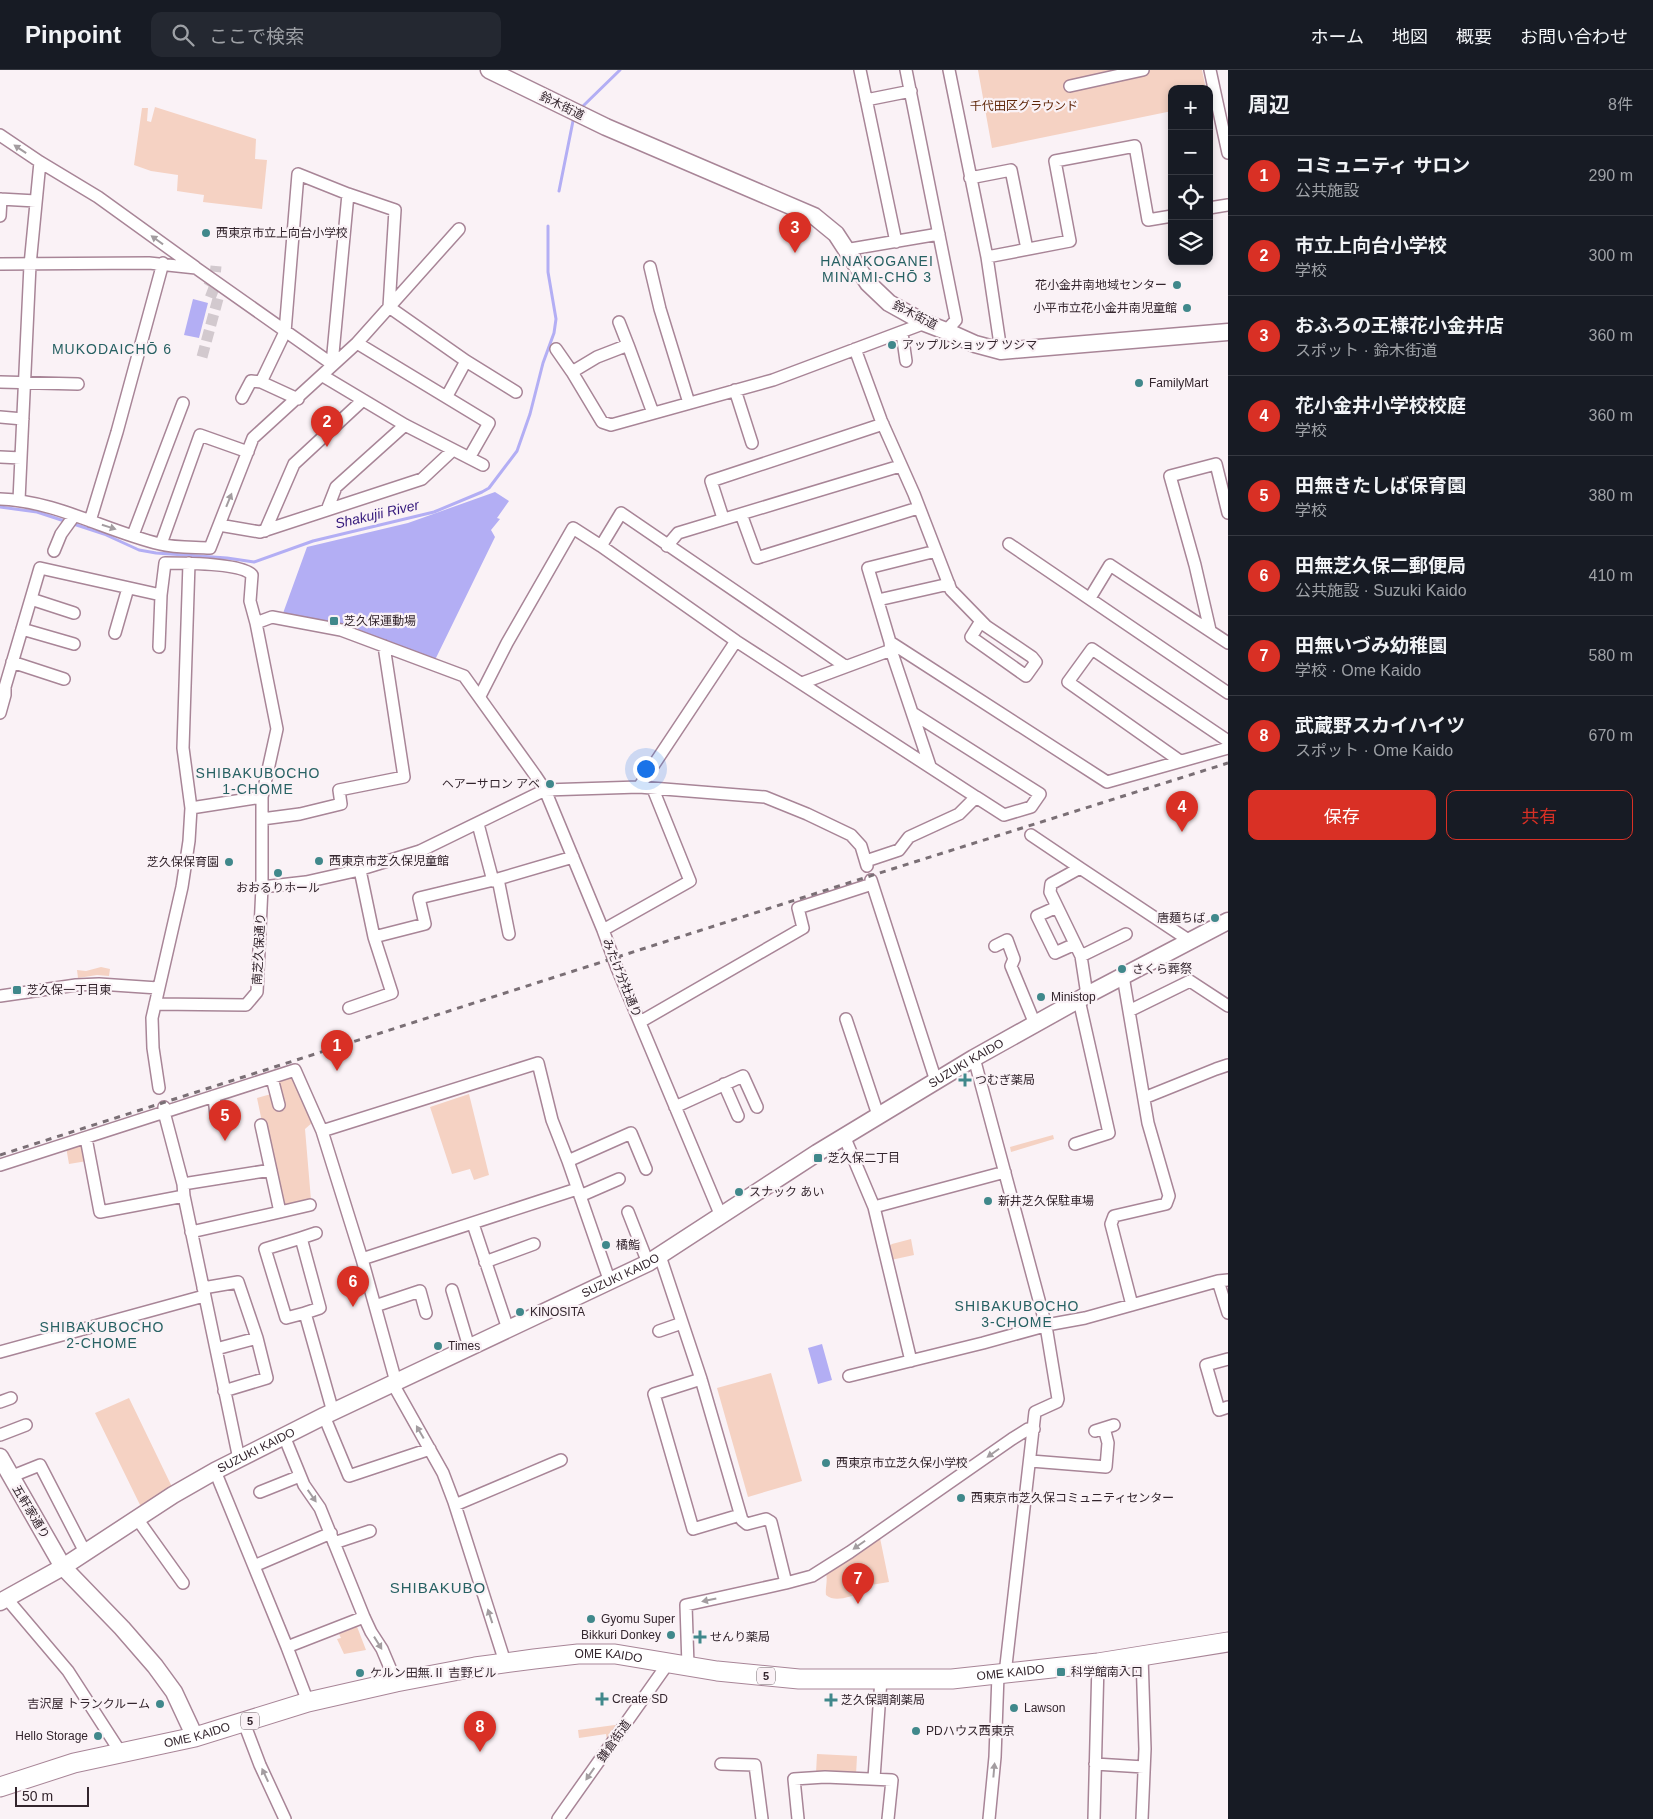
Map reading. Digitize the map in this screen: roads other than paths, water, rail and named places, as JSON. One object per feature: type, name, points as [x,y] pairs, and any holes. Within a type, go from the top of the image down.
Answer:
[{"type":"main road","name":"鈴木街道","points":[[489,70],[578,114],[814,216],[836,234],[868,283],[889,302],[925,323],[975,344],[1001,351],[1228,332]]},
{"type":"main road","name":"SUZUKI KAIDO","points":[[4,1600],[63,1567],[138,1520],[173,1495],[215,1471],[328,1414],[654,1260],[844,1136],[936,1080],[1083,997],[1228,921]]},
{"type":"main road","name":"五軒家通り","points":[[0,1457],[63,1567],[122,1628],[155,1666],[174,1692],[195,1737]]},
{"type":"main road","name":"OME KAIDO","points":[[0,1787],[70,1764],[195,1737],[308,1702],[396,1682],[505,1662],[603,1653],[634,1656],[716,1671],[799,1679],[952,1679],[1098,1663],[1228,1642]]},
{"type":"street","points":[[860,70],[896,242]]},
{"type":"street","points":[[906,70],[956,320],[946,331]]},
{"type":"street","points":[[949,70],[987,257],[1001,351]]},
{"type":"street","points":[[1070,86],[1143,70]]},
{"type":"street","points":[[1210,70],[1228,153]]},
{"type":"street","points":[[866,100],[911,91]]},
{"type":"street","points":[[0,135],[98,197],[332,364]]},
{"type":"street","points":[[987,257],[1070,240],[1055,161],[1134,146],[1148,220],[1168,217]]},
{"type":"street","points":[[19,500],[30,265],[40,162]]},
{"type":"street","points":[[970,178],[1011,170],[1027,248]]},
{"type":"street","points":[[261,382],[285,332],[298,174],[395,210],[389,307]]},
{"type":"street","points":[[332,364],[348,194]]},
{"type":"street","points":[[0,216],[1,199],[36,201]]},
{"type":"street","points":[[1213,207],[1228,205]]},
{"type":"street","points":[[0,499],[19,500],[161,544],[210,548],[253,438],[357,343],[459,229]]},
{"type":"street","points":[[845,250],[939,234]]},
{"type":"street","points":[[0,264],[163,263],[196,268]]},
{"type":"street","points":[[90,521],[117,432],[163,263]]},
{"type":"street","points":[[650,267],[660,309],[688,403]]},
{"type":"street","points":[[389,307],[466,361],[516,392]]},
{"type":"street","points":[[619,322],[653,412]]},
{"type":"street","points":[[556,349],[602,422],[611,425],[773,380],[925,323]]},
{"type":"street","points":[[902,333],[906,361]]},
{"type":"street","points":[[357,343],[489,423],[469,458]]},
{"type":"street","points":[[572,372],[597,357],[628,345]]},
{"type":"street","points":[[855,349],[883,424],[914,494],[951,590],[981,621],[1036,662],[1026,676],[971,637],[981,621]]},
{"type":"street","points":[[447,396],[466,361]]},
{"type":"street","points":[[323,376],[405,425],[483,465]]},
{"type":"street","points":[[242,398],[251,381],[261,382],[298,398]]},
{"type":"street","points":[[0,382],[78,384]]},
{"type":"street","points":[[735,390],[752,443]]},
{"type":"street","points":[[265,531],[294,464],[363,400]]},
{"type":"street","points":[[133,535],[183,403]]},
{"type":"street","points":[[0,417],[23,419]]},
{"type":"street","points":[[723,518],[711,481],[883,424]]},
{"type":"street","points":[[327,510],[336,487],[405,425]]},
{"type":"street","points":[[161,544],[200,435],[248,452]]},
{"type":"street","points":[[219,525],[260,532],[265,531],[422,479],[453,450]]},
{"type":"street","points":[[0,457],[21,458]]},
{"type":"street","points":[[1210,630],[1195,566],[1170,476],[1216,464],[1228,514]]},
{"type":"street","points":[[667,546],[678,533],[900,466]]},
{"type":"street","points":[[741,514],[757,558],[918,508]]},
{"type":"street","points":[[601,546],[620,513],[845,666]]},
{"type":"street","points":[[54,551],[61,534],[74,516]]},
{"type":"street","points":[[480,696],[507,643],[573,528],[736,641],[1004,815],[1031,807],[1040,794],[914,714]]},
{"type":"street","points":[[1009,544],[1228,692]]},
{"type":"street","points":[[930,766],[890,646],[868,568],[936,551]]},
{"type":"street","points":[[159,646],[161,595],[165,563],[189,563],[183,748],[191,808],[189,841],[182,887],[152,1018],[152,1048],[160,1088]]},
{"type":"street","name":"南芝久保通り","points":[[155,1004],[246,1005],[258,992],[262,887],[262,797],[277,729],[250,600],[252,575],[248,571],[238,568],[189,563]]},
{"type":"street","points":[[1090,598],[1110,565],[1228,643]]},
{"type":"street","points":[[0,711],[5,695],[3,686],[40,568],[161,595]]},
{"type":"street","points":[[878,600],[949,584]]},
{"type":"street","points":[[115,633],[128,588]]},
{"type":"street","points":[[31,599],[74,613]]},
{"type":"street","name":"みたけ分社通り","points":[[256,623],[272,617],[341,630],[464,676],[480,696],[536,775],[544,790],[603,930],[616,968],[721,1216]]},
{"type":"street","points":[[22,629],[74,644]]},
{"type":"street","points":[[639,787],[736,641]]},
{"type":"street","points":[[262,818],[300,814],[340,804],[339,790],[404,776],[384,646]]},
{"type":"street","points":[[802,683],[890,646]]},
{"type":"street","points":[[890,646],[1107,782],[1228,748]]},
{"type":"street","points":[[1180,761],[1068,682],[1092,648],[1228,741]]},
{"type":"street","points":[[12,662],[64,680]]},
{"type":"street","points":[[262,887],[306,882],[360,870],[420,851],[544,790],[639,787],[765,797],[851,835],[861,846],[866,864],[899,850],[909,837],[959,814],[976,797]]},
{"type":"street","points":[[603,930],[690,881],[653,788]]},
{"type":"street","points":[[191,808],[262,797]]},
{"type":"street","points":[[478,824],[509,934]]},
{"type":"street","points":[[1032,835],[1190,941]]},
{"type":"street","points":[[374,937],[425,924],[419,898],[495,880],[573,857]]},
{"type":"street","points":[[1075,1144],[1109,1133],[1083,997],[1081,956],[1050,892],[1051,884],[1080,868]]},
{"type":"street","points":[[349,1008],[392,993],[374,937],[360,870]]},
{"type":"street","points":[[640,1022],[803,928],[798,908],[872,882],[936,1080]]},
{"type":"street","points":[[1057,907],[1037,916],[1055,953],[1075,944]]},
{"type":"street","points":[[1081,956],[1126,934]]},
{"type":"street","points":[[995,946],[1011,938],[1014,959],[1011,966],[1035,1024]]},
{"type":"street","points":[[1123,976],[1148,1123],[1169,1196],[1166,1204],[1114,1216],[1111,1224],[1132,1305]]},
{"type":"street","points":[[1129,1011],[1190,981],[1228,1006]]},
{"type":"street","points":[[0,996],[76,985],[99,984],[158,988]]},
{"type":"street","points":[[846,1019],[878,1115]]},
{"type":"street","points":[[974,1058],[1046,1326],[1058,1399],[1057,1402],[1035,1412],[1031,1461],[1002,1675],[989,1819]]},
{"type":"street","points":[[322,1131],[538,1063],[552,1120],[610,1282]]},
{"type":"street","points":[[1144,1098],[1228,1065]]},
{"type":"street","points":[[0,1165],[86,1138],[164,1109],[214,1096],[295,1070],[322,1131],[362,1259],[394,1383],[443,1473],[505,1662]]},
{"type":"street","points":[[676,1107],[743,1076],[757,1107]]},
{"type":"street","points":[[272,1078],[279,1105]]},
{"type":"street","points":[[724,1084],[738,1116]]},
{"type":"street","points":[[214,1096],[216,1116]]},
{"type":"street","points":[[164,1109],[183,1184],[191,1232],[238,1459]]},
{"type":"street","points":[[261,1125],[280,1212]]},
{"type":"street","points":[[568,1161],[631,1133],[646,1169]]},
{"type":"street","points":[[844,1136],[874,1207],[911,1361]]},
{"type":"street","points":[[86,1138],[100,1212],[184,1196]]},
{"type":"street","points":[[183,1184],[271,1170]]},
{"type":"street","points":[[874,1207],[1005,1172]]},
{"type":"street","points":[[362,1259],[619,1179]]},
{"type":"street","points":[[191,1232],[310,1205]]},
{"type":"street","points":[[628,1212],[654,1260],[682,1322],[701,1379],[742,1520],[747,1524],[766,1519],[771,1522],[786,1583]]},
{"type":"street","points":[[473,1224],[508,1329]]},
{"type":"street","points":[[301,1238],[320,1308],[286,1318],[265,1250],[301,1238],[316,1234]]},
{"type":"street","points":[[485,1262],[534,1244]]},
{"type":"street","points":[[849,1376],[1083,1318],[1223,1280],[1228,1313]]},
{"type":"street","points":[[0,1352],[238,1282],[257,1338],[267,1378],[224,1391]]},
{"type":"street","points":[[452,1290],[469,1348]]},
{"type":"street","points":[[375,1306],[420,1291],[426,1313]]},
{"type":"street","points":[[305,1312],[328,1414],[349,1476],[430,1449]]},
{"type":"street","points":[[659,1332],[682,1322]]},
{"type":"street","points":[[216,1350],[257,1338]]},
{"type":"street","points":[[1228,1359],[1206,1365],[1219,1410],[1228,1407]]},
{"type":"street","points":[[701,1379],[654,1394],[693,1529],[740,1514]]},
{"type":"street","points":[[0,1435],[26,1424]]},
{"type":"street","points":[[1031,1461],[1106,1467],[1108,1443],[1104,1428]]},
{"type":"street","points":[[688,1666],[686,1605],[812,1576],[1012,1439],[1028,1429],[1034,1429]]},
{"type":"street","points":[[284,1436],[300,1476],[320,1508],[364,1617],[382,1649],[396,1682]]},
{"type":"street","points":[[455,1505],[561,1460]]},
{"type":"street","points":[[10,1477],[40,1465],[85,1552]]},
{"type":"street","points":[[215,1471],[308,1702]]},
{"type":"street","points":[[260,1492],[300,1476]]},
{"type":"street","points":[[138,1520],[183,1583]]},
{"type":"street","points":[[254,1566],[332,1538],[370,1531]]},
{"type":"street","points":[[4,1600],[68,1670],[120,1753]]},
{"type":"street","points":[[287,1647],[364,1617]]},
{"type":"street","points":[[1142,1656],[1144,1768],[1142,1819]]},
{"type":"street","name":"鎌倉街道","points":[[558,1819],[669,1662]]},
{"type":"street","points":[[1094,1819],[1098,1663]]},
{"type":"street","points":[[874,1778],[881,1679]]},
{"type":"street","points":[[244,1723],[285,1819]]},
{"type":"street","points":[[721,1764],[755,1765],[762,1819]]},
{"type":"street","points":[[1095,1764],[1144,1768]]},
{"type":"street","points":[[798,1819],[794,1779],[814,1777],[892,1780],[888,1819]]},
{"type":"waterway","name":"Shakujii River","points":[[581,108],[620,70]]},
{"type":"waterway","name":"Shakujii River","points":[[559,191],[575,118]]},
{"type":"waterway","name":"Shakujii River","points":[[0,507],[37,512],[104,534],[139,550],[254,562],[313,541],[434,512],[482,492],[489,488],[517,451],[530,414],[543,363],[554,333],[556,319],[548,272],[548,226]]},
{"type":"tunnel","points":[[202,357],[219,295],[206,290],[215,276],[216,266]]},
{"type":"railway","points":[[0,1155],[1228,763]]},
{"type":"place","name":"西東京市立上向台小学校","points":[[206,233]]},
{"type":"place","name":"おふろの王様花小金井店","points":[[795,253]]},
{"type":"place","name":"花小金井南地域センター","points":[[1177,285]]},
{"type":"place","name":"小平市立花小金井南児童館","points":[[1187,308]]},
{"type":"place","name":"アップルショップ ツシマ","points":[[892,345]]},
{"type":"place","name":"FamilyMart","points":[[1139,383]]},
{"type":"place","name":"市立上向台小学校","points":[[327,447]]},
{"type":"place","name":"芝久保運動場","points":[[334,621]]},
{"type":"place","name":"ヘアーサロン アベ","points":[[550,784]]},
{"type":"place","name":"花小金井小学校校庭","points":[[1182,832]]},
{"type":"place","name":"西東京市芝久保児童館","points":[[319,861]]},
{"type":"place","name":"芝久保保育園","points":[[229,862]]},
{"type":"place","name":"おおるりホール","points":[[278,873]]},
{"type":"place","name":"唐麺ちば","points":[[1215,918]]},
{"type":"place","name":"さくら葬祭","points":[[1122,969]]},
{"type":"place","name":"芝久保一丁目東","points":[[17,990]]},
{"type":"place","name":"Ministop","points":[[1041,997]]},
{"type":"place","name":"コミュニティ サロン","points":[[337,1071]]},
{"type":"place","name":"つむぎ薬局","points":[[965,1080]]},
{"type":"place","name":"田無きたしば保育園","points":[[225,1141]]},
{"type":"place","name":"芝久保二丁目","points":[[818,1158]]},
{"type":"place","name":"スナック あい","points":[[739,1192]]},
{"type":"place","name":"新井芝久保駐車場","points":[[988,1201]]},
{"type":"place","name":"橘鮨","points":[[606,1245]]},
{"type":"place","name":"田無芝久保二郵便局","points":[[353,1307]]},
{"type":"place","name":"KINOSITA","points":[[520,1312]]},
{"type":"place","name":"Times","points":[[438,1346]]},
{"type":"place","name":"西東京市立芝久保小学校","points":[[826,1463]]},
{"type":"place","name":"西東京市芝久保コミュニティセンター","points":[[961,1498]]},
{"type":"place","name":"田無いづみ幼稚園","points":[[858,1604]]},
{"type":"place","name":"Gyomu Super","points":[[591,1619]]},
{"type":"place","name":"Bikkuri Donkey","points":[[671,1635]]},
{"type":"place","name":"せんり薬局","points":[[700,1637]]},
{"type":"place","name":"科学館南入口","points":[[1061,1672]]},
{"type":"place","name":"ケルン田無.Ⅱ 吉野ビル","points":[[360,1673]]},
{"type":"place","name":"Create SD","points":[[602,1699]]},
{"type":"place","name":"芝久保調剤薬局","points":[[831,1700]]},
{"type":"place","name":"吉沢屋 トランクルーム","points":[[160,1704]]},
{"type":"place","name":"Lawson","points":[[1014,1708]]},
{"type":"place","name":"PDハウス西東京","points":[[916,1731]]},
{"type":"place","name":"Hello Storage","points":[[98,1736]]},
{"type":"place","name":"武蔵野スカイハイツ","points":[[480,1752]]},
{"type":"district","name":"HANAKOGANEI MINAMI-CHŌ 3","points":[[877,270]]},
{"type":"district","name":"MUKODAICHŌ 6","points":[[112,349]]},
{"type":"district","name":"SHIBAKUBOCHO 1-CHOME","points":[[258,782]]},
{"type":"district","name":"SHIBAKUBOCHO 3-CHOME","points":[[1017,1314]]},
{"type":"district","name":"SHIBAKUBOCHO 2-CHOME","points":[[102,1336]]},
{"type":"district","name":"SHIBAKUBO","points":[[438,1587]]},
{"type":"park label","name":"千代田区グラウンド","points":[[1024,106]]}]
